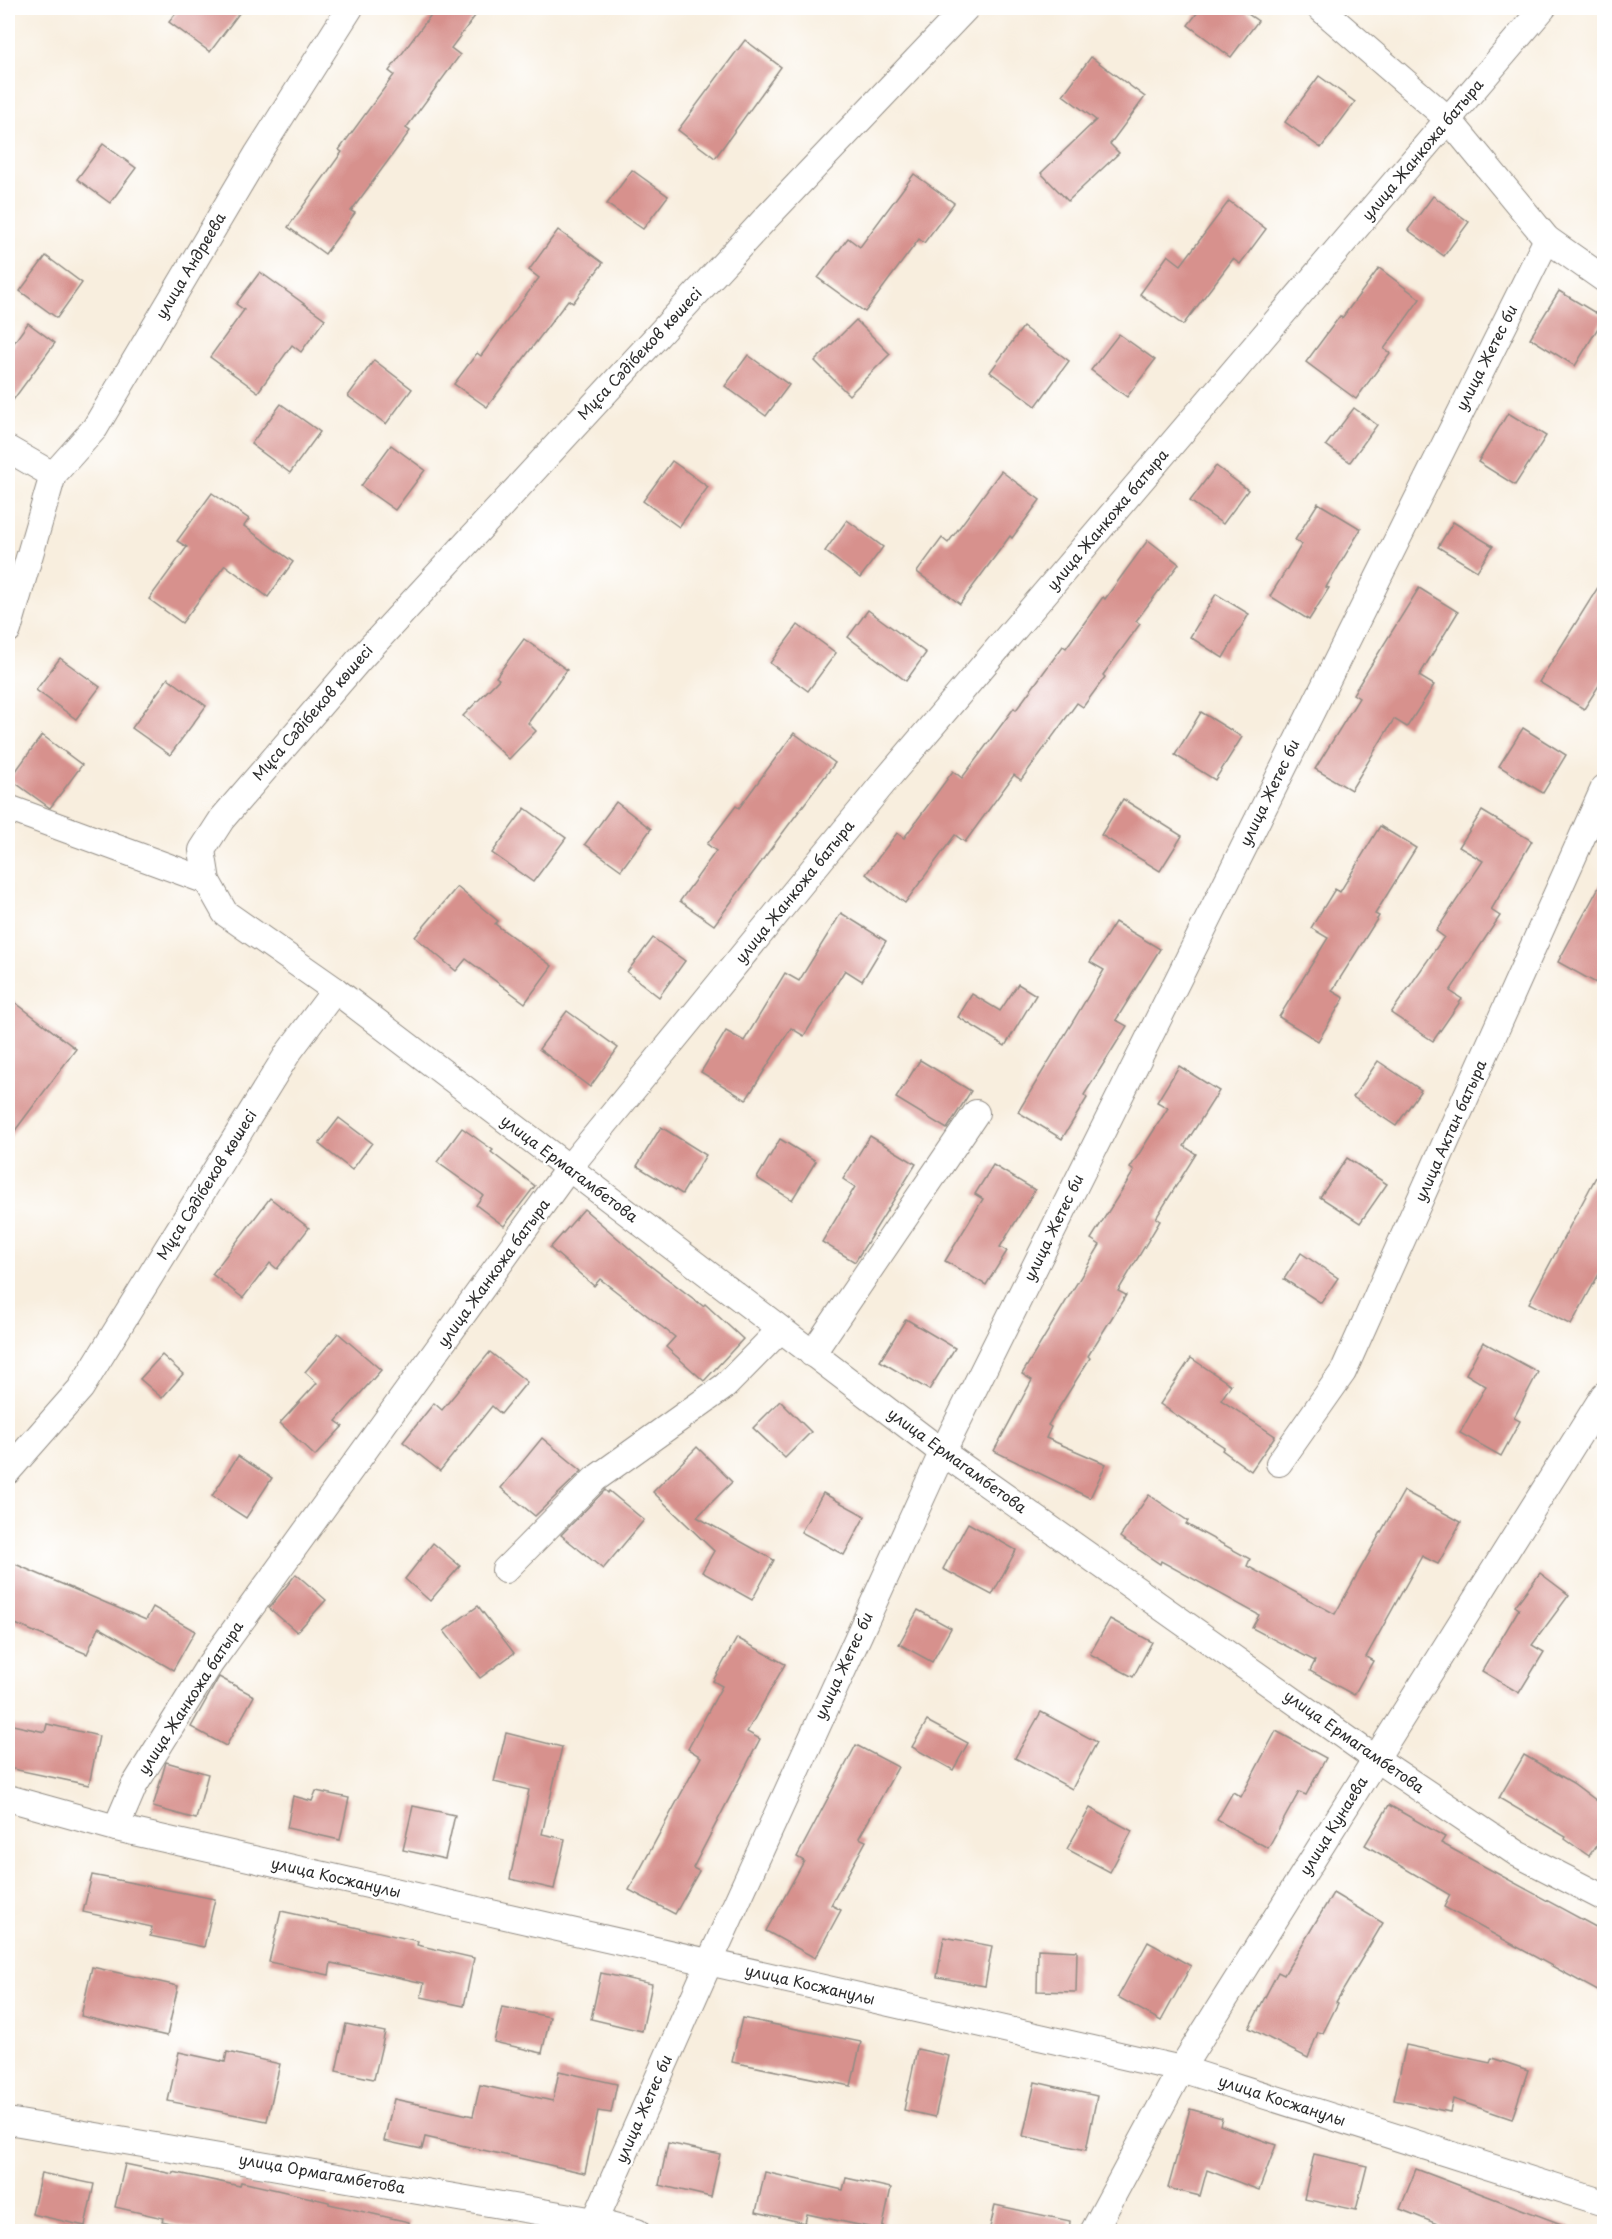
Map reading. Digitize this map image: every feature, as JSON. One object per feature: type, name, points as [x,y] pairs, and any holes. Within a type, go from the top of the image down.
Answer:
[{"type":"street","name":"улица Андреева","points":[[53,475],[95,428],[258,153],[350,8]]},
{"type":"street","name":"Мұса Сәдібеков көшесі","points":[[8,1471],[81,1388],[288,1053],[334,990],[225,913],[207,881],[202,850],[222,819],[358,661],[703,286],[966,8]]},
{"type":"street","points":[[1320,8],[1449,120],[1547,239],[1605,279]]},
{"type":"street","name":"улица Жанкожа батыра","points":[[116,1828],[134,1786],[210,1664],[568,1169],[885,781],[1543,8]]},
{"type":"street","name":"улица Жетес би","points":[[593,2226],[709,1963],[942,1452],[1547,239]]},
{"type":"street","points":[[8,449],[53,475],[8,630]]},
{"type":"street","name":"улица Актан батыра","points":[[1279,1463],[1343,1372],[1605,788]]},
{"type":"street","points":[[8,808],[207,881]]},
{"type":"street","name":"улица Ермагамбетова","points":[[334,990],[942,1452],[1376,1759],[1518,1854],[1605,1898]]},
{"type":"street","points":[[812,1354],[976,1113]]},
{"type":"street","points":[[505,1570],[596,1479],[725,1386],[780,1330]]},
{"type":"street","name":"улица Кунаева","points":[[1093,2232],[1181,2069],[1605,1395]]},
{"type":"street","name":"улица Косжанулы","points":[[8,1798],[116,1828],[1181,2069],[1605,2203]]},
{"type":"street","name":"улица Ормагамбетова","points":[[8,2121],[637,2232]]},
{"type":"building","points":[[180,8],[243,8],[210,52],[169,22]]},
{"type":"building","points":[[436,8],[481,8],[451,48],[460,55],[406,128],[410,131],[351,211],[355,213],[325,254],[288,227],[342,152],[339,150],[394,75],[389,71]]},
{"type":"building","points":[[1201,8],[1239,8],[1258,21],[1231,57],[1188,25]]},
{"type":"building","points":[[745,40],[781,67],[715,158],[678,130]]},
{"type":"building","points":[[1091,57],[1145,97],[1110,144],[1119,153],[1068,201],[1041,173],[1096,120],[1063,95]]},
{"type":"building","points":[[1319,76],[1355,102],[1321,148],[1285,122]]},
{"type":"building","points":[[103,144],[136,168],[110,203],[77,179]]},
{"type":"building","points":[[632,170],[668,196],[643,229],[607,204]]},
{"type":"building","points":[[914,174],[954,203],[924,243],[919,239],[865,312],[818,278],[848,238],[860,247]]},
{"type":"building","points":[[1433,196],[1469,222],[1444,256],[1408,230]]},
{"type":"building","points":[[1229,201],[1266,229],[1240,264],[1233,259],[1183,325],[1140,294],[1168,255],[1181,265]]},
{"type":"building","points":[[558,230],[603,263],[573,303],[568,300],[487,407],[454,384],[477,353],[481,356],[539,278],[529,270]]},
{"type":"building","points":[[46,256],[82,283],[57,318],[20,291]]},
{"type":"building","points":[[1379,268],[1420,299],[1384,349],[1390,353],[1356,399],[1306,362]]},
{"type":"building","points":[[260,272],[325,319],[301,352],[292,345],[258,392],[210,357],[244,310],[236,304]]},
{"type":"building","points":[[1559,291],[1604,318],[1575,366],[1530,338]]},
{"type":"building","points":[[856,320],[890,354],[849,395],[815,361]]},
{"type":"building","points":[[28,323],[55,343],[8,407],[8,351]]},
{"type":"building","points":[[1023,327],[1069,361],[1036,406],[990,372]]},
{"type":"building","points":[[1119,334],[1155,360],[1127,397],[1091,370]]},
{"type":"building","points":[[748,355],[789,385],[766,416],[725,386]]},
{"type":"building","points":[[374,360],[412,389],[386,424],[348,396]]},
{"type":"building","points":[[281,404],[320,432],[290,473],[251,444]]},
{"type":"building","points":[[1354,408],[1377,425],[1350,462],[1326,445]]},
{"type":"building","points":[[1508,413],[1546,436],[1515,485],[1478,462]]},
{"type":"building","points":[[391,445],[425,470],[395,510],[361,486]]},
{"type":"building","points":[[672,461],[708,487],[679,527],[643,501]]},
{"type":"building","points":[[1216,466],[1248,490],[1223,524],[1190,501]]},
{"type":"building","points":[[1001,471],[1040,500],[1012,538],[1010,536],[960,604],[917,572],[942,538],[948,543]]},
{"type":"building","points":[[212,493],[249,519],[244,526],[293,562],[268,597],[225,565],[182,623],[149,599],[187,547],[177,541]]},
{"type":"building","points":[[1318,503],[1361,529],[1309,620],[1270,596],[1302,544],[1295,540]]},
{"type":"building","points":[[847,520],[883,547],[860,578],[825,551]]},
{"type":"building","points":[[1453,522],[1493,546],[1477,571],[1438,547]]},
{"type":"building","points":[[1148,540],[1179,564],[1136,621],[1140,624],[1083,707],[1077,703],[1021,780],[1014,775],[965,842],[955,835],[905,903],[866,874],[897,833],[904,838],[953,771],[962,778],[1063,646],[1066,648],[1103,597],[1105,599]]},
{"type":"building","points":[[1605,576],[1605,676],[1584,709],[1539,682]]},
{"type":"building","points":[[1419,588],[1458,612],[1419,676],[1434,685],[1407,727],[1394,719],[1351,790],[1315,769],[1359,698],[1353,694]]},
{"type":"building","points":[[1216,594],[1249,614],[1223,658],[1190,637]]},
{"type":"building","points":[[868,610],[926,653],[906,681],[848,637]]},
{"type":"building","points":[[798,625],[836,653],[808,691],[770,663]]},
{"type":"building","points":[[524,639],[567,670],[528,723],[536,731],[509,759],[463,716],[499,679],[496,677]]},
{"type":"building","points":[[60,658],[100,687],[76,719],[36,690]]},
{"type":"building","points":[[168,678],[206,706],[170,755],[132,728]]},
{"type":"building","points":[[1201,712],[1242,737],[1215,780],[1175,755]]},
{"type":"building","points":[[1523,728],[1566,755],[1543,793],[1499,766]]},
{"type":"building","points":[[794,733],[835,763],[714,925],[680,901],[716,851],[707,844],[736,806],[739,808]]},
{"type":"building","points":[[42,735],[82,765],[50,808],[10,779]]},
{"type":"building","points":[[1123,799],[1182,836],[1160,871],[1101,835]]},
{"type":"building","points":[[616,802],[651,829],[621,870],[585,844]]},
{"type":"building","points":[[525,808],[566,838],[533,882],[492,853]]},
{"type":"building","points":[[1482,811],[1532,841],[1491,910],[1500,916],[1450,991],[1462,999],[1433,1041],[1391,1013],[1444,937],[1436,931],[1483,861],[1459,847]]},
{"type":"building","points":[[1380,826],[1416,848],[1375,914],[1379,916],[1332,991],[1344,998],[1318,1041],[1279,1017],[1328,938],[1311,928],[1335,889],[1340,892]]},
{"type":"building","points":[[1605,876],[1605,968],[1596,983],[1558,962]]},
{"type":"building","points":[[457,887],[498,921],[495,924],[552,966],[525,1003],[466,959],[456,971],[415,937]]},
{"type":"building","points":[[841,913],[886,941],[862,981],[845,970],[804,1036],[791,1028],[746,1100],[701,1072],[726,1031],[744,1041],[785,973],[799,981]]},
{"type":"building","points":[[1115,922],[1160,949],[1116,1020],[1127,1026],[1084,1095],[1087,1098],[1062,1139],[1018,1112],[1104,970],[1090,962]]},
{"type":"building","points":[[653,938],[685,961],[659,997],[627,972]]},
{"type":"building","points":[[1018,984],[1036,995],[1005,1046],[958,1017],[972,994],[1000,1011]]},
{"type":"building","points":[[8,997],[76,1049],[8,1140]]},
{"type":"building","points":[[567,1011],[618,1048],[590,1087],[539,1049]]},
{"type":"building","points":[[920,1060],[971,1091],[947,1129],[896,1098]]},
{"type":"building","points":[[1378,1061],[1421,1090],[1396,1126],[1353,1097]]},
{"type":"building","points":[[1179,1066],[1219,1091],[1184,1146],[1196,1154],[1156,1218],[1160,1221],[1118,1291],[1126,1295],[1048,1425],[1051,1427],[1046,1438],[1106,1464],[1090,1498],[994,1451],[1032,1380],[1022,1374],[1100,1245],[1091,1239],[1134,1171],[1130,1168],[1168,1108],[1157,1102]]},
{"type":"building","points":[[339,1118],[372,1143],[352,1170],[319,1144]]},
{"type":"building","points":[[661,1127],[706,1155],[682,1194],[637,1166]]},
{"type":"building","points":[[462,1128],[493,1150],[491,1152],[535,1186],[504,1226],[476,1205],[483,1195],[437,1162]]},
{"type":"building","points":[[870,1136],[916,1164],[855,1262],[822,1242],[855,1187],[843,1179]]},
{"type":"building","points":[[780,1139],[816,1161],[792,1200],[757,1178]]},
{"type":"building","points":[[1347,1158],[1387,1184],[1360,1223],[1320,1197]]},
{"type":"building","points":[[1605,1160],[1605,1263],[1571,1325],[1529,1303]]},
{"type":"building","points":[[993,1165],[1035,1190],[1000,1247],[1007,1251],[986,1285],[945,1261],[983,1199],[975,1194]]},
{"type":"building","points":[[270,1198],[309,1228],[277,1269],[270,1263],[243,1298],[212,1274]]},
{"type":"building","points":[[584,1209],[644,1261],[703,1306],[705,1304],[743,1339],[704,1381],[666,1347],[675,1337],[600,1279],[594,1286],[550,1248]]},
{"type":"building","points":[[1301,1253],[1338,1278],[1321,1303],[1284,1279]]},
{"type":"building","points":[[906,1319],[955,1348],[929,1390],[880,1361]]},
{"type":"building","points":[[338,1333],[381,1370],[336,1421],[343,1426],[315,1456],[280,1423],[317,1383],[305,1372]]},
{"type":"building","points":[[1483,1342],[1538,1372],[1514,1418],[1520,1421],[1501,1456],[1460,1433],[1486,1386],[1466,1374]]},
{"type":"building","points":[[490,1352],[527,1382],[501,1414],[492,1406],[440,1471],[403,1442],[434,1403],[442,1410]]},
{"type":"building","points":[[162,1355],[183,1374],[162,1398],[140,1379]]},
{"type":"building","points":[[1191,1358],[1231,1385],[1221,1400],[1275,1436],[1251,1471],[1222,1450],[1224,1447],[1160,1404]]},
{"type":"building","points":[[780,1401],[811,1432],[785,1458],[753,1428]]},
{"type":"building","points":[[542,1438],[582,1471],[535,1516],[501,1488]]},
{"type":"building","points":[[697,1447],[732,1482],[697,1517],[774,1560],[752,1600],[702,1572],[714,1551],[653,1492]]},
{"type":"building","points":[[238,1456],[272,1478],[246,1518],[212,1496]]},
{"type":"building","points":[[605,1490],[644,1520],[603,1569],[561,1535]]},
{"type":"building","points":[[1404,1491],[1461,1522],[1438,1564],[1422,1556],[1366,1657],[1373,1661],[1354,1695],[1310,1671],[1315,1661],[1252,1628],[1259,1615],[1161,1561],[1160,1564],[1120,1537],[1149,1495],[1188,1521],[1186,1524],[1250,1559],[1247,1566],[1335,1614]]},
{"type":"building","points":[[823,1493],[865,1516],[844,1555],[801,1532]]},
{"type":"building","points":[[968,1523],[1016,1550],[992,1595],[943,1569]]},
{"type":"building","points":[[433,1543],[460,1566],[430,1601],[405,1579]]},
{"type":"building","points":[[8,1561],[146,1620],[153,1607],[195,1631],[173,1670],[99,1627],[87,1654],[8,1621]]},
{"type":"building","points":[[1540,1573],[1569,1595],[1532,1645],[1544,1652],[1519,1693],[1482,1671],[1519,1609],[1515,1606]]},
{"type":"building","points":[[296,1574],[326,1600],[297,1632],[269,1608]]},
{"type":"building","points":[[478,1606],[514,1653],[480,1678],[444,1631]]},
{"type":"building","points":[[918,1610],[951,1628],[932,1662],[899,1644]]},
{"type":"building","points":[[1110,1619],[1152,1642],[1133,1677],[1090,1654]]},
{"type":"building","points":[[737,1638],[785,1664],[747,1732],[760,1739],[693,1868],[699,1871],[675,1914],[629,1890],[701,1757],[688,1749],[722,1686],[713,1681]]},
{"type":"building","points":[[219,1677],[254,1696],[226,1746],[191,1727]]},
{"type":"building","points":[[1041,1712],[1097,1742],[1072,1789],[1015,1758]]},
{"type":"building","points":[[927,1721],[968,1743],[953,1770],[912,1747]]},
{"type":"building","points":[[8,1724],[45,1732],[47,1724],[99,1736],[89,1785],[8,1768]]},
{"type":"building","points":[[1276,1731],[1326,1758],[1306,1795],[1299,1792],[1268,1848],[1217,1820],[1233,1792],[1241,1797]]},
{"type":"building","points":[[506,1733],[562,1747],[542,1834],[565,1839],[554,1889],[510,1879],[529,1790],[494,1782]]},
{"type":"building","points":[[856,1745],[898,1767],[859,1838],[866,1841],[831,1905],[841,1910],[815,1958],[766,1931],[804,1861],[797,1857]]},
{"type":"building","points":[[1524,1755],[1573,1783],[1605,1807],[1605,1833],[1589,1856],[1565,1839],[1566,1837],[1499,1798]]},
{"type":"building","points":[[166,1762],[208,1774],[196,1819],[153,1807]]},
{"type":"building","points":[[316,1791],[349,1798],[340,1840],[287,1828],[293,1796],[312,1801]]},
{"type":"building","points":[[1389,1805],[1445,1837],[1441,1843],[1605,1932],[1605,1995],[1444,1907],[1450,1895],[1365,1845]]},
{"type":"building","points":[[413,1806],[455,1815],[445,1859],[403,1850]]},
{"type":"building","points":[[1090,1808],[1132,1831],[1110,1872],[1067,1849]]},
{"type":"building","points":[[92,1875],[215,1899],[204,1947],[150,1936],[152,1927],[83,1912]]},
{"type":"building","points":[[1333,1893],[1383,1923],[1336,2002],[1338,2003],[1323,2033],[1318,2032],[1308,2058],[1249,2028],[1278,1972],[1284,1975]]},
{"type":"building","points":[[281,1911],[418,1941],[417,1945],[474,1958],[464,2006],[421,1997],[424,1983],[331,1963],[329,1975],[269,1962]]},
{"type":"building","points":[[944,1937],[992,1946],[985,1986],[937,1977]]},
{"type":"building","points":[[1148,1942],[1191,1966],[1161,2021],[1118,1997]]},
{"type":"building","points":[[1038,1949],[1077,1951],[1076,1992],[1037,1991]]},
{"type":"building","points":[[92,1967],[178,1986],[167,2036],[81,2016]]},
{"type":"building","points":[[601,1973],[652,1984],[642,2031],[591,2019]]},
{"type":"building","points":[[502,2007],[550,2017],[542,2053],[494,2042]]},
{"type":"building","points":[[742,2018],[861,2042],[851,2086],[732,2062]]},
{"type":"building","points":[[346,2024],[385,2032],[374,2079],[336,2071]]},
{"type":"building","points":[[1406,2045],[1490,2063],[1492,2058],[1528,2070],[1512,2119],[1453,2099],[1450,2112],[1394,2100]]},
{"type":"building","points":[[917,2049],[949,2056],[935,2117],[904,2110]]},
{"type":"building","points":[[179,2052],[225,2062],[227,2052],[280,2064],[267,2121],[168,2101]]},
{"type":"building","points":[[559,2071],[617,2084],[611,2113],[598,2111],[585,2173],[425,2137],[422,2149],[384,2141],[394,2099],[473,2116],[480,2085],[553,2101]]},
{"type":"building","points":[[1035,2082],[1097,2096],[1086,2150],[1023,2136]]},
{"type":"building","points":[[1190,2109],[1222,2118],[1220,2125],[1276,2145],[1259,2190],[1207,2170],[1200,2196],[1168,2188]]},
{"type":"building","points":[[668,2143],[720,2154],[711,2197],[659,2185]]},
{"type":"building","points":[[1314,2154],[1367,2166],[1356,2210],[1304,2199]]},
{"type":"building","points":[[125,2164],[240,2186],[241,2182],[329,2202],[329,2204],[409,2222],[408,2232],[208,2232],[162,2221],[163,2218],[115,2207]]},
{"type":"building","points":[[1416,2169],[1577,2230],[1577,2232],[1457,2232],[1400,2209]]},
{"type":"building","points":[[765,2172],[843,2190],[846,2178],[891,2188],[882,2230],[807,2214],[805,2223],[756,2212]]},
{"type":"building","points":[[41,2173],[94,2184],[85,2226],[32,2214]]},
{"type":"building","points":[[995,2205],[1070,2221],[1069,2232],[989,2232]]}]
